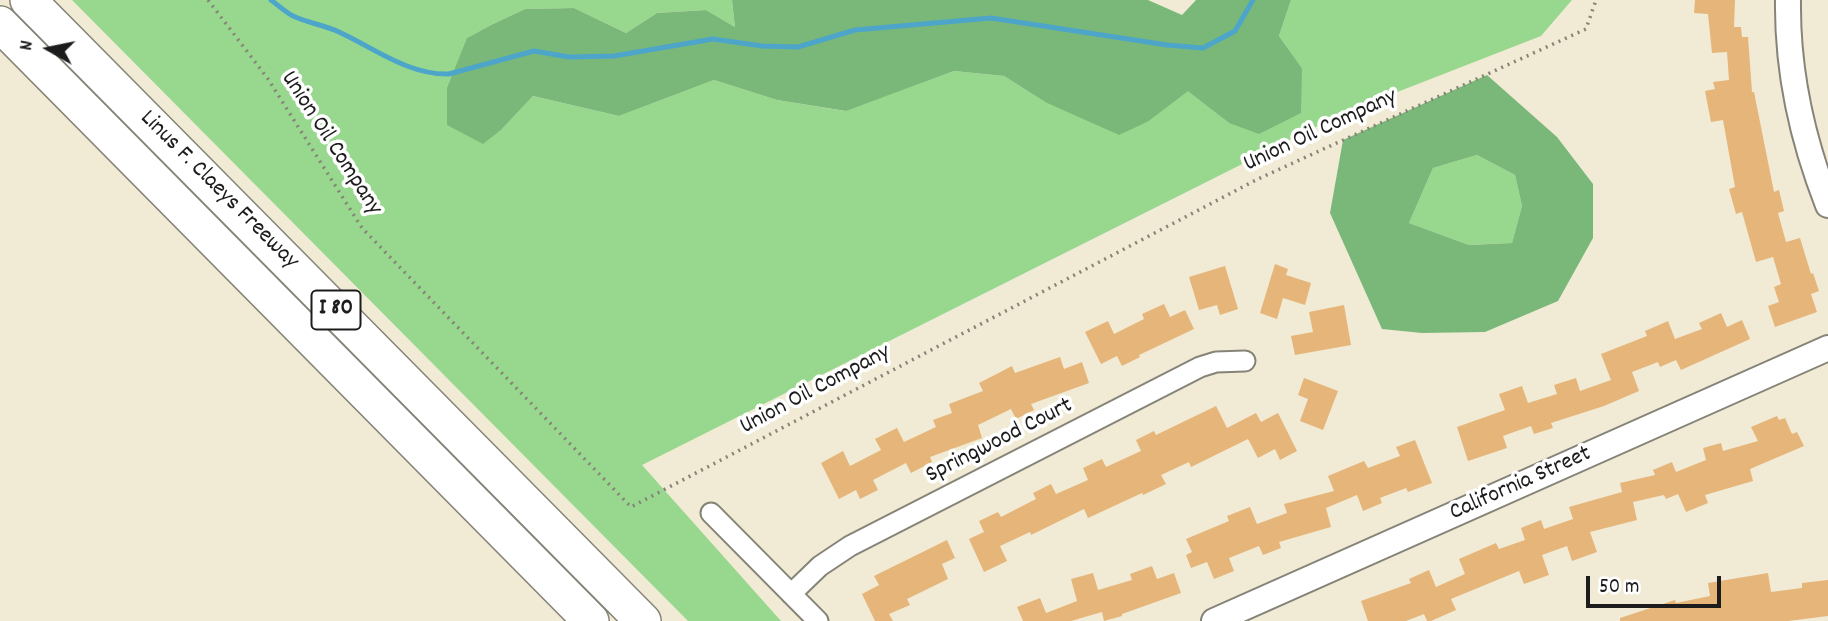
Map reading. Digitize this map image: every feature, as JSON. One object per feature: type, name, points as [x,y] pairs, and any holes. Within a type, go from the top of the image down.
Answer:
[{"type":"highway","name":"Linus F. Claeys Freeway","points":[[28,0],[643,621]]},
{"type":"highway","name":"Linus F. Claeys Freeway","points":[[0,24],[591,621]]},
{"type":"street","points":[[1788,0],[1791,60],[1798,108],[1828,205]]},
{"type":"street","name":"California Street","points":[[1214,621],[1828,348]]},
{"type":"street","name":"Springwood Court","points":[[791,594],[820,566],[850,546],[1200,367],[1216,362],[1245,361]]},
{"type":"street","points":[[711,513],[818,621]]},
{"type":"path","name":"Union Oil Company","points":[[208,0],[268,79],[362,228],[631,507],[1258,179],[1586,29],[1596,0]]},
{"type":"green space","points":[[72,0],[732,0],[735,27],[706,10],[657,13],[626,33],[574,8],[525,9],[467,38],[502,129],[533,96],[619,116],[714,80],[777,100],[845,111],[954,71],[1004,76],[1045,102],[1149,121],[1188,90],[1229,123],[1302,68],[1279,36],[1291,0],[1572,0],[1541,36],[1346,112],[642,465],[781,621],[688,621]]},
{"type":"green space","points":[[732,0],[1148,0],[1182,15],[1196,0],[1291,0],[1279,36],[1302,68],[1301,113],[1259,134],[1229,123],[1188,91],[1149,121],[1119,135],[1045,102],[1004,76],[954,71],[846,111],[777,100],[714,80],[619,116],[533,96],[502,129],[483,144],[447,125],[447,88],[467,38],[525,9],[574,8],[626,33],[657,13],[706,10],[735,27]]},
{"type":"green space","points":[[1487,75],[1557,137],[1593,184],[1593,238],[1558,301],[1485,332],[1422,333],[1382,329],[1330,213],[1343,140]],"holes":[[[1477,155],[1515,175],[1522,206],[1512,243],[1469,245],[1409,223],[1433,168]]]},
{"type":"green space","points":[[1477,155],[1515,175],[1522,206],[1512,243],[1469,245],[1409,223],[1433,168]]},
{"type":"building","points":[[1695,0],[1735,0],[1734,27],[1741,27],[1742,37],[1748,37],[1752,92],[1774,192],[1779,190],[1784,211],[1778,213],[1786,242],[1800,238],[1819,291],[1811,294],[1817,312],[1775,327],[1768,306],[1779,302],[1774,287],[1781,284],[1773,257],[1756,262],[1742,212],[1736,214],[1729,189],[1735,187],[1723,120],[1711,122],[1705,91],[1715,89],[1713,82],[1729,80],[1727,52],[1712,53],[1708,14],[1694,13]]},
{"type":"building","points":[[1275,264],[1288,269],[1286,275],[1311,283],[1305,305],[1283,298],[1277,319],[1260,313]]},
{"type":"building","points":[[1225,266],[1238,309],[1220,315],[1217,305],[1199,310],[1189,277]]},
{"type":"building","points":[[1164,304],[1170,317],[1185,310],[1194,329],[1122,366],[1117,356],[1101,364],[1085,332],[1108,321],[1114,334],[1144,319],[1142,314]]},
{"type":"building","points":[[1344,305],[1351,345],[1295,355],[1291,336],[1313,332],[1309,312]]},
{"type":"building","points":[[1721,313],[1727,327],[1742,320],[1750,339],[1681,370],[1676,360],[1660,367],[1658,362],[1632,372],[1639,391],[1604,406],[1551,423],[1553,428],[1534,434],[1531,426],[1503,436],[1507,448],[1468,461],[1457,427],[1505,410],[1499,394],[1522,386],[1528,403],[1557,394],[1554,385],[1576,378],[1580,391],[1611,380],[1601,354],[1647,336],[1645,331],[1668,321],[1675,339],[1702,329],[1699,323]]},
{"type":"building","points":[[1060,357],[1064,369],[1082,362],[1089,383],[1031,404],[1034,410],[1016,419],[1011,409],[978,425],[982,438],[930,457],[932,462],[911,473],[906,463],[873,480],[878,490],[860,499],[856,490],[839,499],[821,463],[843,451],[850,466],[881,450],[875,439],[897,428],[904,442],[936,427],[933,420],[952,413],[949,404],[983,391],[979,383],[1012,366],[1015,373]]},
{"type":"building","points":[[1304,378],[1338,391],[1323,430],[1300,421],[1308,399],[1298,395]]},
{"type":"building","points":[[1216,406],[1227,428],[1256,413],[1261,422],[1278,413],[1297,451],[1280,460],[1275,449],[1258,458],[1248,439],[1191,467],[1189,462],[1161,475],[1166,484],[1143,495],[1142,493],[1088,518],[1084,509],[1031,535],[1030,532],[1000,546],[1007,561],[984,572],[969,539],[984,532],[979,521],[998,512],[1001,517],[1036,499],[1033,493],[1051,484],[1056,494],[1088,480],[1083,468],[1102,459],[1106,467],[1141,451],[1136,440],[1154,431],[1156,435]]},
{"type":"building","points":[[1777,416],[1779,420],[1785,418],[1792,434],[1797,432],[1804,446],[1750,469],[1753,481],[1705,495],[1708,503],[1686,512],[1678,494],[1666,499],[1664,495],[1633,502],[1637,520],[1590,532],[1597,552],[1572,561],[1567,546],[1542,555],[1549,575],[1524,584],[1519,571],[1451,599],[1456,610],[1431,621],[1427,621],[1424,614],[1406,621],[1368,621],[1361,601],[1411,583],[1409,579],[1429,570],[1436,587],[1465,574],[1459,559],[1496,543],[1499,549],[1525,540],[1521,528],[1541,520],[1544,529],[1573,519],[1569,507],[1622,492],[1620,483],[1655,475],[1653,470],[1672,462],[1676,472],[1706,460],[1703,448],[1721,443],[1723,451],[1758,441],[1751,427]]},
{"type":"building","points":[[1415,440],[1432,483],[1408,492],[1406,488],[1380,498],[1382,503],[1363,511],[1357,495],[1326,508],[1331,527],[1279,542],[1281,548],[1263,555],[1259,546],[1229,558],[1234,571],[1214,579],[1207,562],[1191,568],[1186,555],[1192,552],[1186,539],[1229,521],[1227,516],[1250,507],[1257,524],[1287,513],[1284,504],[1334,491],[1328,476],[1364,461],[1368,468],[1400,456],[1396,447]]},
{"type":"building","points":[[947,540],[955,558],[942,564],[948,579],[907,599],[910,605],[889,614],[893,621],[875,621],[862,594],[879,585],[874,576]]},
{"type":"building","points":[[1152,566],[1157,579],[1174,573],[1181,593],[1104,621],[1102,612],[1071,621],[1023,621],[1017,607],[1040,598],[1046,613],[1077,601],[1071,579],[1093,573],[1098,590],[1132,580],[1130,574]]},
{"type":"building","points":[[1768,573],[1771,592],[1802,588],[1802,583],[1828,580],[1828,616],[1788,621],[1620,621],[1620,618],[1675,600],[1676,603],[1710,596],[1708,583]]},
{"type":"waterway","points":[[271,0],[293,16],[339,32],[405,65],[449,74],[534,51],[569,57],[614,56],[713,39],[762,46],[798,47],[855,30],[991,18],[1203,48],[1235,31],[1253,0]]}]
